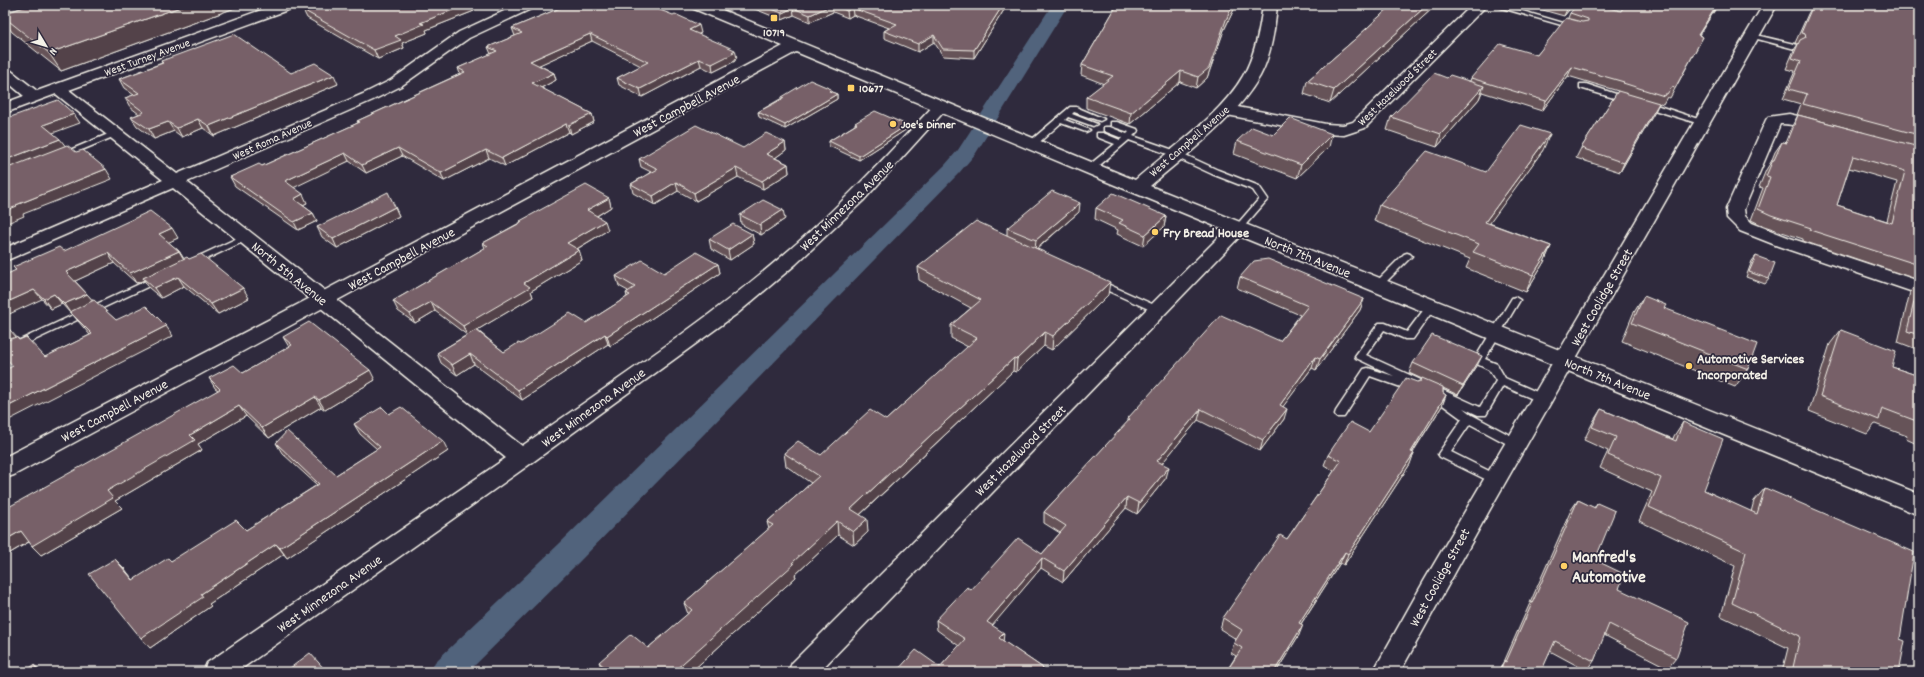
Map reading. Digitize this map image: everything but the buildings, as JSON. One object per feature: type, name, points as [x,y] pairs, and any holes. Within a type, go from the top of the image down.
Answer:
[{"type":"main road","name":"North 7th Avenue","points":[[697,5],[1090,168],[1919,505]]},
{"type":"main road","name":"West Campbell Avenue","points":[[1137,187],[1227,110],[1252,75],[1268,24],[1270,5]]},
{"type":"main road","name":"West Campbell Avenue","points":[[5,468],[795,46]]},
{"type":"street","name":"West Turney Avenue","points":[[5,108],[288,5]]},
{"type":"street","name":"West Hazelwood Street","points":[[1227,110],[1326,129],[1351,129],[1359,125],[1480,5]]},
{"type":"street","name":"West Coolidge Street","points":[[1386,672],[1515,443],[1565,360],[1770,5]]},
{"type":"street","name":"West Roma Avenue","points":[[5,255],[368,97],[396,83],[464,35],[517,7]]},
{"type":"street","points":[[5,73],[35,97]]},
{"type":"street","name":"North 5th Avenue","points":[[59,89],[522,458]]},
{"type":"street","name":"West Minnezona Avenue","points":[[216,672],[522,458],[731,308],[789,260],[857,197],[941,106]]},
{"type":"street","points":[[1834,130],[1789,119],[1774,120],[1735,209],[1736,218],[1746,227],[1784,242],[1919,288]]},
{"type":"street","name":"West Hazelwood Street","points":[[801,672],[1238,228]]},
{"type":"lane","points":[[1494,5],[1581,29]]},
{"type":"lane","points":[[1752,36],[1795,47]]},
{"type":"lane","points":[[1583,86],[1703,122]]},
{"type":"lane","points":[[1032,144],[1073,108],[1100,118]]},
{"type":"lane","points":[[1066,114],[1093,124]]},
{"type":"lane","points":[[1059,120],[1086,130]]},
{"type":"lane","points":[[1090,168],[1134,131],[1114,124]]},
{"type":"lane","points":[[1121,143],[1103,132],[1128,137],[1176,154],[1215,172],[1256,188],[1264,198],[1238,228]]},
{"type":"lane","points":[[57,157],[116,134]]},
{"type":"lane","points":[[978,229],[1158,310]]},
{"type":"lane","points":[[5,351],[246,237]]},
{"type":"lane","points":[[1378,285],[1406,256]]},
{"type":"lane","points":[[1515,300],[1479,360],[1493,367],[1501,381],[1542,399]]},
{"type":"lane","points":[[1431,306],[1409,337],[1382,325],[1360,356],[1482,412],[1501,381]]},
{"type":"lane","points":[[1340,414],[1368,372],[1392,378],[1450,403],[1468,418],[1515,443]]},
{"type":"lane","points":[[1468,418],[1444,454],[1495,479]]},
{"type":"waterway","points":[[446,672],[569,553],[952,169],[966,153],[1060,5]]},
{"type":"place","name":"10719","points":[[774,18]]},
{"type":"place","name":"10677","points":[[851,88]]},
{"type":"place","name":"Joe's Dinner","points":[[893,124]]},
{"type":"place","name":"Fry Bread House","points":[[1155,232]]},
{"type":"place","name":"Automotive Services Incorporated","points":[[1689,366]]},
{"type":"place","name":"Manfred's Automotive","points":[[1564,566]]}]
